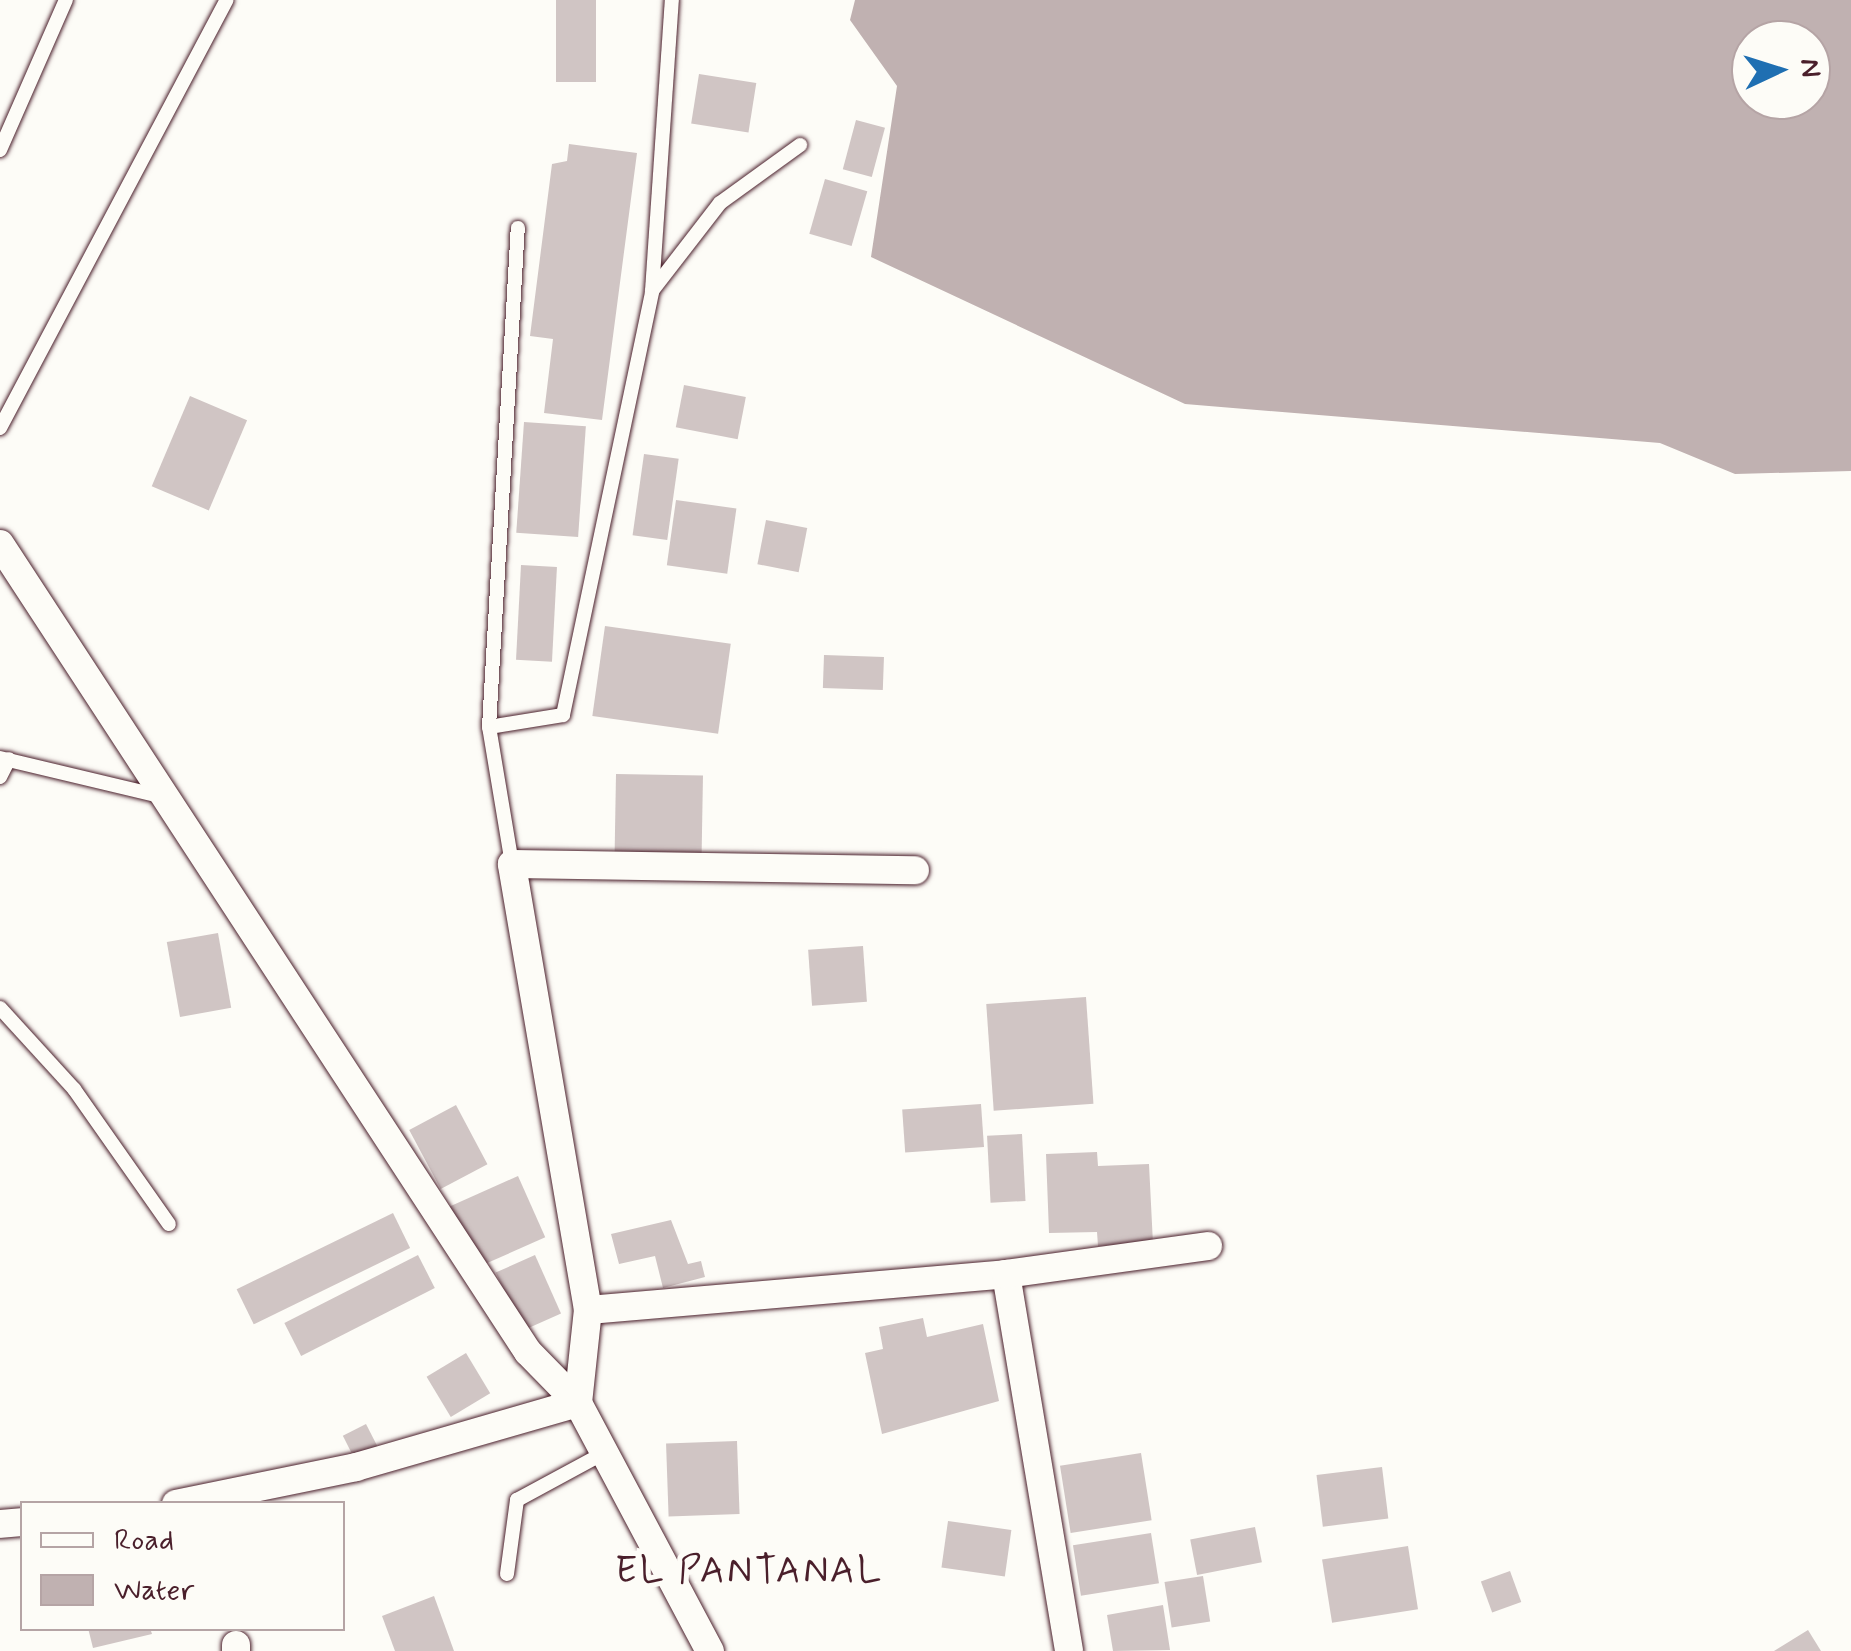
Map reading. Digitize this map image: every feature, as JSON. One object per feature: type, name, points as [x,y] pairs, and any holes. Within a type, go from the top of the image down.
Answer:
[{"type":"street","points":[[0,544],[160,796],[528,1352],[578,1403],[710,1651]]},
{"type":"street","points":[[578,1403],[588,1310],[512,864],[915,870]]},
{"type":"street","points":[[588,1310],[1006,1274],[1208,1246]]},
{"type":"street","points":[[1006,1274],[1068,1651]]},
{"type":"street","points":[[191,1501],[356,1467],[578,1403]]},
{"type":"lane","points":[[0,150],[66,0]]},
{"type":"lane","points":[[0,428],[227,0]]},
{"type":"lane","points":[[489,727],[563,715],[652,291],[672,0]]},
{"type":"lane","points":[[652,291],[720,203],[800,145]]},
{"type":"lane","points":[[512,864],[489,727],[518,228]]},
{"type":"lane","points":[[0,777],[4,759],[160,796]]},
{"type":"lane","points":[[0,1008],[74,1089],[169,1224]]},
{"type":"lane","points":[[507,1574],[518,1500],[604,1453]]},
{"type":"water","points":[[855,0],[1851,0],[1851,471],[1735,474],[1660,443],[1185,404],[871,257],[897,86],[850,20]]},
{"type":"building","points":[[556,0],[596,0],[596,82],[556,82]]},
{"type":"building","points":[[699,74],[756,83],[748,132],[691,123]]},
{"type":"building","points":[[856,120],[885,128],[872,177],[843,169]]},
{"type":"building","points":[[569,144],[637,153],[602,420],[544,413],[553,339],[530,336],[552,164],[567,161]]},
{"type":"building","points":[[825,179],[867,191],[852,246],[809,234]]},
{"type":"building","points":[[684,385],[746,397],[738,439],[676,427]]},
{"type":"building","points":[[190,396],[247,420],[209,510],[152,486]]},
{"type":"building","points":[[524,422],[586,426],[578,537],[516,533]]},
{"type":"building","points":[[644,454],[679,459],[667,540],[633,535]]},
{"type":"building","points":[[676,500],[736,508],[727,574],[667,565]]},
{"type":"building","points":[[766,520],[807,528],[799,572],[757,564]]},
{"type":"building","points":[[521,565],[557,567],[552,662],[516,660]]},
{"type":"building","points":[[605,626],[731,644],[718,734],[592,716]]},
{"type":"building","points":[[824,655],[884,657],[883,690],[823,688]]},
{"type":"building","points":[[616,774],[703,776],[702,858],[615,856]]},
{"type":"building","points":[[218,933],[231,1008],[180,1017],[167,942]]},
{"type":"building","points":[[863,946],[867,1002],[812,1006],[808,950]]},
{"type":"building","points":[[1086,997],[1093,1104],[994,1111],[986,1004]]},
{"type":"building","points":[[981,1104],[984,1147],[905,1152],[902,1110]]},
{"type":"building","points":[[456,1105],[487,1164],[441,1189],[409,1130]]},
{"type":"building","points":[[1022,1134],[1026,1201],[991,1203],[987,1136]]},
{"type":"building","points":[[1097,1152],[1098,1166],[1149,1164],[1153,1244],[1098,1246],[1097,1232],[1049,1233],[1046,1154]]},
{"type":"building","points":[[518,1176],[545,1237],[476,1268],[449,1207]]},
{"type":"building","points":[[393,1213],[410,1248],[254,1324],[237,1289]]},
{"type":"building","points":[[671,1220],[688,1264],[701,1261],[705,1277],[663,1288],[655,1256],[619,1264],[611,1234]]},
{"type":"building","points":[[418,1255],[435,1288],[301,1356],[284,1323]]},
{"type":"building","points":[[535,1255],[561,1313],[522,1331],[496,1272]]},
{"type":"building","points":[[923,1318],[927,1337],[983,1324],[999,1401],[882,1434],[865,1353],[883,1349],[879,1327]]},
{"type":"building","points":[[466,1353],[490,1393],[451,1417],[427,1377]]},
{"type":"building","points":[[366,1424],[379,1450],[356,1462],[343,1436]]},
{"type":"building","points":[[737,1441],[740,1514],[669,1516],[666,1443]]},
{"type":"building","points":[[1141,1453],[1152,1520],[1071,1533],[1060,1466]]},
{"type":"building","points":[[1382,1467],[1388,1519],[1323,1527],[1316,1475]]},
{"type":"building","points":[[948,1521],[1011,1530],[1005,1576],[941,1568]]},
{"type":"building","points":[[1255,1527],[1262,1562],[1197,1575],[1190,1540]]},
{"type":"building","points":[[1151,1533],[1159,1583],[1081,1596],[1073,1545]]},
{"type":"building","points":[[1408,1546],[1418,1609],[1332,1623],[1322,1560]]},
{"type":"building","points":[[1510,1571],[1521,1602],[1492,1613],[1481,1582]]},
{"type":"building","points":[[1203,1576],[1210,1621],[1172,1628],[1164,1582]]},
{"type":"building","points":[[434,1596],[454,1651],[395,1651],[382,1616]]},
{"type":"building","points":[[1163,1605],[1170,1650],[1113,1651],[1107,1615]]},
{"type":"building","points":[[1808,1630],[1821,1651],[1774,1651]]},
{"type":"building","points":[[89,1631],[152,1634],[93,1648]]},
{"type":"district","name":"EL PANTANAL","points":[[749,1572]]}]
